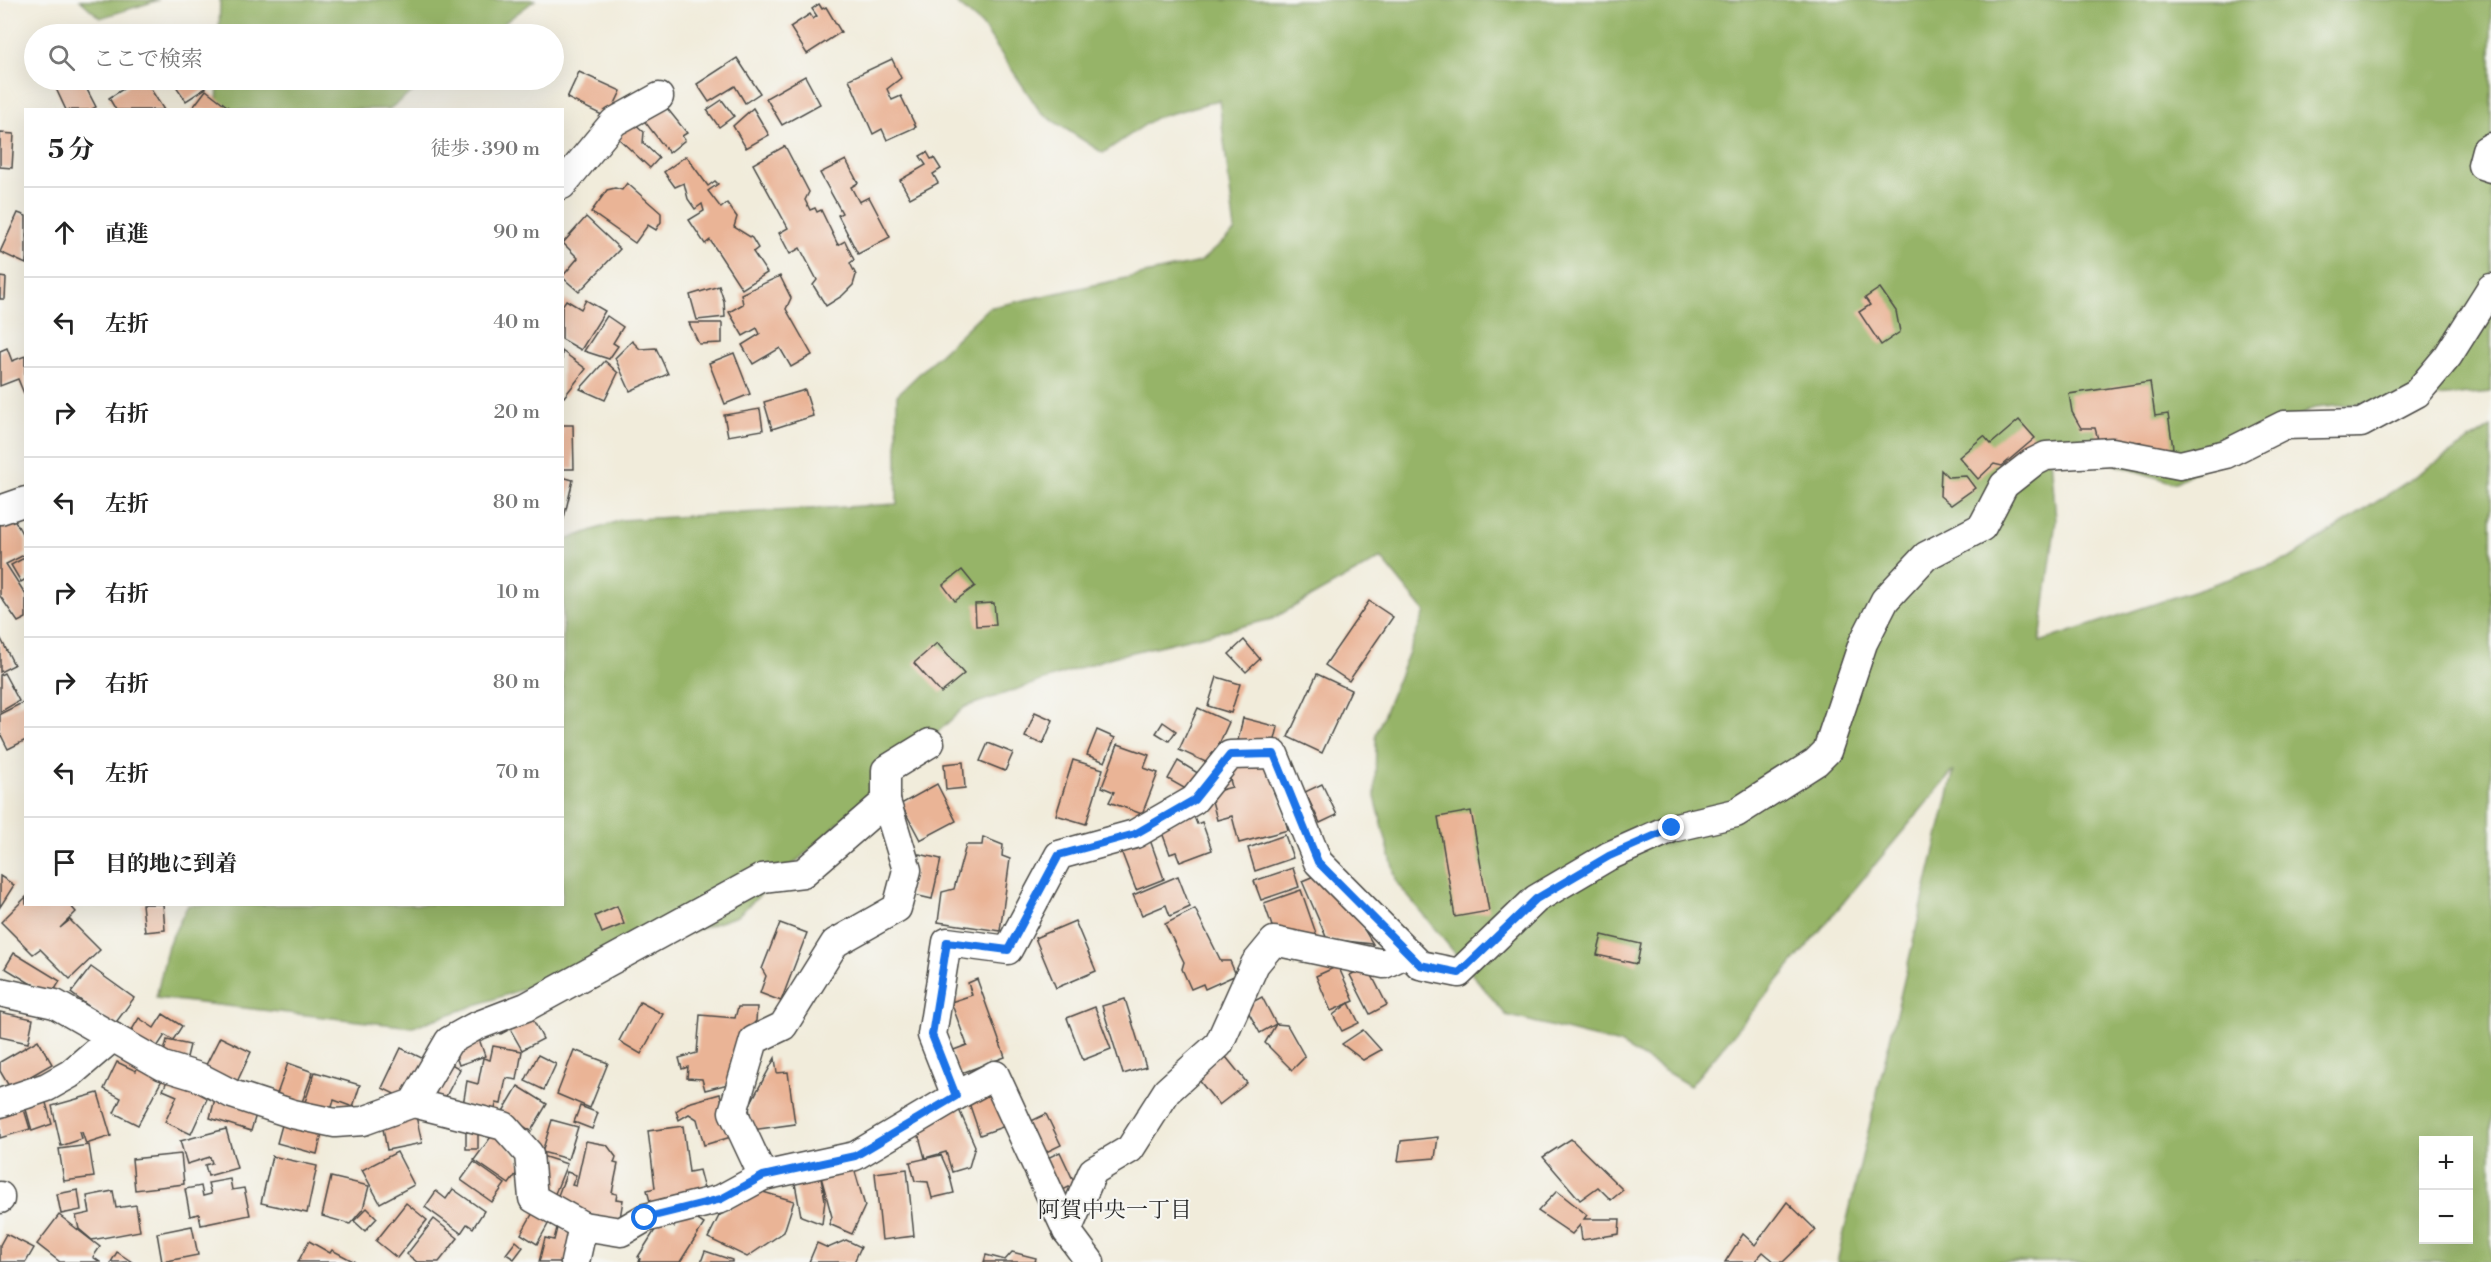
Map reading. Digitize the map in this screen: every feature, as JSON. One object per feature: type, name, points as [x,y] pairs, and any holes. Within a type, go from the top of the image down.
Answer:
[{"type":"street","points":[[564,183],[614,122],[660,97]]},
{"type":"street","points":[[2491,147],[2486,150],[2482,165],[2491,168]]},
{"type":"street","points":[[956,1096],[932,1035],[947,942],[1008,950],[1059,855],[1135,834],[1194,800],[1230,755],[1274,754],[1318,862],[1420,965],[1459,973],[1536,899],[1609,856],[1672,828],[1736,813],[1816,762],[1827,751],[1863,643],[1885,600],[1926,556],[1982,527],[2004,485],[2032,463],[2046,456],[2112,452],[2180,465],[2226,454],[2284,425],[2361,423],[2417,393],[2448,356],[2491,288]]},
{"type":"street","points":[[0,510],[24,502]]},
{"type":"street","points":[[763,1176],[733,1112],[754,1040],[783,1026],[835,943],[897,908],[907,870],[886,801],[886,770],[930,742]]},
{"type":"street","points":[[413,1103],[449,1041],[474,1027],[526,1007],[762,878],[803,873],[886,801]]},
{"type":"street","points":[[1067,1231],[1093,1171],[1130,1149],[1167,1091],[1219,1044],[1255,964],[1274,941],[1384,964],[1407,952]]},
{"type":"street","points":[[0,992],[55,1004],[163,1066],[200,1077],[232,1094],[304,1116],[335,1123],[363,1121],[413,1103],[504,1126],[529,1154],[532,1198],[583,1226],[621,1232],[645,1218],[721,1199],[763,1176],[855,1156],[995,1075],[1067,1231],[1090,1262]]},
{"type":"street","points":[[0,1103],[47,1087],[70,1074],[113,1037]]},
{"type":"street","points":[[575,1262],[583,1226]]},
{"type":"green space","points":[[80,0],[159,0],[100,18]]},
{"type":"green space","points":[[220,0],[535,0],[503,24],[219,24]]},
{"type":"green space","points":[[953,0],[2491,0],[2491,392],[2314,408],[2174,483],[2050,444],[2056,520],[2040,642],[2289,559],[2491,427],[2491,1262],[1837,1262],[1954,770],[1690,1086],[1620,1044],[1506,1015],[1397,883],[1375,797],[1376,734],[1425,612],[1381,558],[1272,619],[1112,657],[965,707],[737,916],[412,1027],[156,998],[168,945],[188,906],[564,906],[564,541],[621,520],[897,504],[897,395],[988,308],[1200,262],[1235,231],[1219,100],[1155,118],[1103,153],[1041,113],[982,25]]},
{"type":"green space","points":[[218,90],[415,90],[390,108],[217,108]]},
{"type":"building","points":[[819,4],[822,9],[826,7],[841,32],[807,54],[790,27],[810,14],[813,19],[817,16],[812,9]]},
{"type":"building","points":[[737,58],[760,93],[745,103],[735,86],[709,102],[697,84]]},
{"type":"building","points":[[892,59],[901,78],[887,89],[892,100],[901,96],[916,127],[887,140],[882,129],[873,134],[849,79]]},
{"type":"building","points":[[579,72],[621,91],[608,118],[567,98]]},
{"type":"building","points":[[805,76],[820,104],[782,125],[766,98]]},
{"type":"building","points":[[57,90],[87,90],[96,107],[94,108],[65,108]]},
{"type":"building","points":[[121,90],[151,90],[163,108],[115,108],[109,98]]},
{"type":"building","points":[[179,90],[203,90],[186,101]]},
{"type":"building","points":[[206,90],[229,108],[192,108]]},
{"type":"building","points":[[722,100],[734,116],[719,127],[707,110]]},
{"type":"building","points":[[662,102],[687,133],[682,136],[685,140],[669,153],[642,118]]},
{"type":"building","points":[[753,108],[769,135],[746,148],[733,126]]},
{"type":"building","points":[[633,122],[644,132],[643,143],[659,158],[650,168],[618,138]]},
{"type":"building","points":[[0,133],[14,134],[12,168],[0,167]]},
{"type":"building","points":[[785,146],[809,192],[805,200],[810,210],[815,208],[817,212],[821,210],[838,245],[845,241],[854,260],[850,263],[856,275],[853,285],[842,296],[826,306],[813,285],[817,280],[800,248],[790,254],[779,233],[788,228],[753,164]]},
{"type":"building","points":[[927,152],[941,169],[933,174],[938,183],[910,198],[900,180],[926,165],[920,156]]},
{"type":"building","points":[[686,156],[708,186],[715,181],[718,184],[708,191],[721,208],[727,203],[737,217],[734,227],[752,238],[758,248],[753,252],[767,273],[742,289],[710,240],[705,244],[689,220],[704,211],[702,204],[695,209],[688,199],[684,183],[675,187],[664,172]]},
{"type":"building","points":[[846,160],[858,183],[851,187],[859,202],[869,197],[890,237],[858,254],[838,215],[842,213],[820,173]]},
{"type":"building","points":[[627,183],[661,213],[661,222],[656,230],[648,225],[635,243],[591,212],[607,190],[615,188],[622,190]]},
{"type":"building","points":[[18,213],[24,215],[24,263],[0,252]]},
{"type":"building","points":[[586,217],[620,249],[579,292],[564,279],[564,275],[578,258],[564,242]]},
{"type":"building","points":[[780,276],[791,298],[786,309],[812,355],[791,367],[780,348],[753,364],[742,345],[760,334],[757,328],[743,336],[729,312],[743,304],[741,294]]},
{"type":"building","points":[[0,277],[6,278],[5,299],[0,299]]},
{"type":"building","points":[[719,286],[724,301],[725,317],[697,320],[690,295]]},
{"type":"building","points":[[1880,288],[1896,311],[1900,332],[1881,345],[1859,312],[1870,305],[1865,298]]},
{"type":"building","points":[[566,300],[581,309],[586,300],[605,311],[581,350],[564,340],[564,303]]},
{"type":"building","points":[[607,316],[623,327],[613,343],[618,346],[609,359],[584,351]]},
{"type":"building","points":[[689,323],[722,323],[722,343],[699,344]]},
{"type":"building","points":[[632,341],[640,349],[656,348],[668,374],[630,391],[615,358]]},
{"type":"building","points":[[7,348],[12,361],[24,356],[24,394],[18,379],[0,386],[0,351]]},
{"type":"building","points":[[564,352],[586,369],[564,397]]},
{"type":"building","points":[[734,353],[750,394],[725,404],[709,363]]},
{"type":"building","points":[[605,361],[618,373],[605,400],[580,389]]},
{"type":"building","points":[[2150,382],[2155,416],[2168,414],[2173,448],[2142,453],[2141,442],[2125,441],[2100,447],[2095,428],[2081,428],[2072,412],[2069,394]]},
{"type":"building","points":[[805,390],[813,416],[772,429],[764,402]]},
{"type":"building","points":[[760,409],[763,430],[728,436],[724,415]]},
{"type":"building","points":[[2019,420],[2035,438],[2002,466],[1994,464],[1978,479],[1959,457],[1984,436],[1991,444]]},
{"type":"building","points":[[564,425],[573,425],[574,469],[564,469]]},
{"type":"building","points":[[1941,470],[1948,477],[1966,476],[1975,488],[1951,505],[1940,496]]},
{"type":"building","points":[[564,478],[573,480],[564,518]]},
{"type":"building","points":[[12,515],[24,537],[24,555],[6,564],[24,592],[24,619],[18,622],[0,596],[0,521]]},
{"type":"building","points":[[24,558],[24,580],[21,582],[11,565]]},
{"type":"building","points":[[962,570],[975,586],[955,601],[943,585]]},
{"type":"building","points":[[1369,601],[1393,617],[1349,681],[1325,665]]},
{"type":"building","points":[[994,603],[996,625],[976,626],[975,604]]},
{"type":"building","points":[[0,637],[14,665],[0,672]]},
{"type":"building","points":[[1244,640],[1260,659],[1246,672],[1229,654]]},
{"type":"building","points":[[937,643],[964,674],[941,693],[914,663]]},
{"type":"building","points":[[4,673],[19,701],[0,712],[0,675]]},
{"type":"building","points":[[1317,674],[1351,690],[1322,753],[1288,737]]},
{"type":"building","points":[[1217,677],[1240,684],[1231,713],[1208,706]]},
{"type":"building","points":[[24,702],[24,741],[8,749],[0,733],[0,714]]},
{"type":"building","points":[[1198,708],[1229,722],[1210,764],[1179,750]]},
{"type":"building","points":[[1035,712],[1053,720],[1043,744],[1025,737]]},
{"type":"building","points":[[1243,718],[1278,727],[1273,748],[1238,740]]},
{"type":"building","points":[[1163,722],[1176,731],[1169,741],[1156,733]]},
{"type":"building","points":[[1097,730],[1115,738],[1105,762],[1087,755]]},
{"type":"building","points":[[988,743],[1013,753],[1005,771],[980,761]]},
{"type":"building","points":[[1118,744],[1149,755],[1144,768],[1158,773],[1142,814],[1109,802],[1114,792],[1102,787]]},
{"type":"building","points":[[1268,757],[1288,830],[1239,843],[1232,816],[1217,820],[1210,793],[1232,787],[1227,768]]},
{"type":"building","points":[[1073,760],[1103,769],[1086,824],[1056,815]]},
{"type":"building","points":[[1178,761],[1201,775],[1191,792],[1168,779]]},
{"type":"building","points":[[963,762],[965,788],[946,790],[944,764]]},
{"type":"building","points":[[937,784],[956,821],[920,840],[901,804]]},
{"type":"building","points":[[1322,784],[1337,815],[1320,823],[1305,792]]},
{"type":"building","points":[[1471,811],[1489,911],[1455,917],[1438,817]]},
{"type":"building","points":[[1193,814],[1197,824],[1202,822],[1212,850],[1180,862],[1176,852],[1170,854],[1160,827]]},
{"type":"building","points":[[1285,835],[1293,858],[1255,871],[1248,848]]},
{"type":"building","points":[[983,837],[1003,845],[1002,856],[1010,859],[1000,931],[938,922],[942,892],[954,889],[966,845],[982,845]]},
{"type":"building","points":[[1149,837],[1164,879],[1136,890],[1120,848]]},
{"type":"building","points":[[919,854],[941,859],[932,899],[910,894]]},
{"type":"building","points":[[1293,868],[1299,887],[1261,900],[1254,881]]},
{"type":"building","points":[[1319,874],[1350,906],[1373,944],[1327,939],[1302,881]]},
{"type":"building","points":[[0,876],[14,885],[0,907]]},
{"type":"building","points":[[1178,876],[1190,907],[1170,916],[1166,905],[1142,915],[1133,895]]},
{"type":"building","points":[[1301,890],[1318,939],[1274,932],[1264,903]]},
{"type":"building","points":[[24,899],[24,906],[71,906],[76,912],[60,928],[70,920],[100,950],[70,979],[40,949],[33,954],[1,922]]},
{"type":"building","points":[[142,906],[163,906],[165,930],[145,932]]},
{"type":"building","points":[[617,906],[624,924],[602,933],[595,916]]},
{"type":"building","points":[[1195,909],[1221,961],[1230,961],[1236,975],[1205,989],[1203,984],[1191,989],[1182,969],[1184,962],[1165,924]]},
{"type":"building","points":[[1075,921],[1096,971],[1056,988],[1035,938]]},
{"type":"building","points":[[780,923],[807,933],[781,1001],[760,993],[766,976],[762,969]]},
{"type":"building","points":[[1602,935],[1641,944],[1637,964],[1597,955]]},
{"type":"building","points":[[14,953],[60,981],[51,996],[5,968]]},
{"type":"building","points":[[1338,966],[1354,1001],[1331,1011],[1316,976]]},
{"type":"building","points":[[1367,966],[1387,1005],[1370,1014],[1350,975]]},
{"type":"building","points":[[91,967],[134,998],[114,1025],[71,993]]},
{"type":"building","points":[[977,979],[1005,1057],[959,1074],[951,1051],[967,1045],[951,1002],[972,995],[968,983]]},
{"type":"building","points":[[1262,997],[1276,1024],[1260,1033],[1245,1006]]},
{"type":"building","points":[[1125,999],[1146,1067],[1123,1074],[1102,1006]]},
{"type":"building","points":[[640,1002],[663,1014],[641,1054],[619,1041]]},
{"type":"building","points":[[1349,1003],[1359,1023],[1342,1031],[1333,1015]]},
{"type":"building","points":[[738,1007],[757,1007],[756,1021],[742,1036],[732,1083],[705,1090],[702,1079],[687,1078],[688,1067],[682,1069],[679,1058],[697,1053],[700,1015],[735,1018]]},
{"type":"building","points":[[1095,1007],[1111,1049],[1083,1060],[1067,1018]]},
{"type":"building","points":[[528,1010],[543,1039],[522,1050],[510,1029],[501,1034],[498,1027]]},
{"type":"building","points":[[0,1012],[33,1019],[28,1043],[0,1037]]},
{"type":"building","points":[[163,1014],[182,1026],[173,1040],[165,1035],[153,1053],[127,1038],[139,1018],[154,1028]]},
{"type":"building","points":[[1276,1024],[1287,1025],[1305,1057],[1292,1070],[1265,1043]]},
{"type":"building","points":[[1363,1030],[1381,1050],[1363,1060],[1342,1044]]},
{"type":"building","points":[[478,1036],[485,1056],[459,1065],[452,1045]]},
{"type":"building","points":[[220,1037],[251,1052],[236,1084],[204,1069]]},
{"type":"building","points":[[38,1040],[52,1064],[10,1088],[0,1071],[0,1062]]},
{"type":"building","points":[[167,1040],[190,1045],[185,1065],[162,1060]]},
{"type":"building","points":[[493,1046],[522,1051],[517,1080],[506,1078],[501,1104],[496,1103],[495,1111],[463,1105],[467,1081],[478,1084],[483,1058],[490,1060]]},
{"type":"building","points":[[401,1048],[426,1060],[407,1100],[382,1088]]},
{"type":"building","points":[[574,1050],[608,1063],[590,1108],[557,1094]]},
{"type":"building","points":[[1222,1052],[1247,1083],[1219,1105],[1194,1074]]},
{"type":"building","points":[[538,1055],[556,1064],[544,1090],[525,1081]]},
{"type":"building","points":[[775,1058],[777,1073],[788,1072],[795,1124],[752,1130],[749,1106]]},
{"type":"building","points":[[443,1059],[460,1069],[442,1104],[424,1095]]},
{"type":"building","points":[[117,1062],[136,1071],[139,1063],[164,1076],[138,1125],[114,1113],[121,1098],[104,1089]]},
{"type":"building","points":[[288,1063],[313,1072],[302,1102],[277,1094]]},
{"type":"building","points":[[171,1072],[211,1090],[191,1134],[165,1122],[177,1096],[163,1090]]},
{"type":"building","points":[[315,1072],[360,1085],[353,1107],[334,1100],[330,1114],[304,1105]]},
{"type":"building","points":[[518,1086],[547,1104],[531,1131],[502,1113]]},
{"type":"building","points":[[995,1090],[1008,1125],[980,1135],[968,1100]]},
{"type":"building","points":[[98,1093],[111,1136],[86,1144],[80,1132],[82,1139],[61,1146],[52,1106]]},
{"type":"building","points":[[720,1094],[731,1137],[704,1145],[697,1119],[689,1114],[679,1120],[676,1111],[688,1103]]},
{"type":"building","points":[[44,1096],[52,1124],[32,1131],[24,1102]]},
{"type":"building","points":[[215,1099],[257,1111],[251,1131],[210,1118]]},
{"type":"building","points":[[957,1105],[975,1146],[969,1167],[952,1172],[946,1152],[925,1158],[915,1122]]},
{"type":"building","points":[[23,1106],[30,1129],[0,1138],[0,1112]]},
{"type":"building","points":[[580,1106],[598,1113],[592,1129],[574,1122]]},
{"type":"building","points":[[1046,1114],[1061,1145],[1040,1155],[1025,1124]]},
{"type":"building","points":[[416,1116],[422,1143],[387,1150],[382,1123]]},
{"type":"building","points":[[284,1118],[323,1129],[317,1154],[277,1143]]},
{"type":"building","points":[[552,1120],[578,1127],[568,1159],[542,1152]]},
{"type":"building","points":[[683,1126],[689,1172],[699,1170],[706,1197],[652,1209],[647,1190],[655,1188],[648,1131]]},
{"type":"building","points":[[226,1129],[237,1168],[208,1176],[205,1165],[212,1163],[210,1157],[187,1164],[180,1141]]},
{"type":"building","points":[[496,1130],[522,1166],[509,1184],[474,1160]]},
{"type":"building","points":[[466,1132],[478,1132],[478,1149],[466,1149]]},
{"type":"building","points":[[1438,1137],[1435,1158],[1398,1161],[1401,1141]]},
{"type":"building","points":[[1571,1139],[1623,1190],[1611,1200],[1598,1187],[1580,1200],[1543,1157]]},
{"type":"building","points":[[586,1141],[607,1145],[616,1157],[614,1163],[618,1164],[612,1193],[617,1194],[616,1199],[623,1200],[619,1224],[574,1209],[572,1203],[557,1198],[567,1172],[576,1175],[572,1185],[576,1186]]},
{"type":"building","points":[[89,1145],[94,1177],[64,1181],[59,1149]]},
{"type":"building","points":[[397,1152],[414,1185],[380,1203],[362,1170]]},
{"type":"building","points":[[1060,1152],[1075,1184],[1055,1194],[1039,1162]]},
{"type":"building","points":[[181,1154],[184,1184],[135,1190],[132,1159]]},
{"type":"building","points":[[539,1155],[567,1164],[554,1196],[533,1187]]},
{"type":"building","points":[[941,1155],[954,1193],[932,1198],[928,1182],[915,1181],[910,1162]]},
{"type":"building","points":[[272,1156],[317,1166],[307,1213],[261,1203]]},
{"type":"building","points":[[851,1158],[865,1206],[852,1234],[829,1224],[832,1217],[820,1173],[825,1200],[822,1224],[801,1216],[793,1173]]},
{"type":"building","points":[[474,1162],[505,1184],[492,1202],[461,1180]]},
{"type":"building","points":[[907,1169],[914,1236],[882,1240],[875,1173]]},
{"type":"building","points":[[331,1177],[369,1186],[363,1209],[350,1224],[322,1216]]},
{"type":"building","points":[[230,1179],[232,1190],[244,1188],[250,1215],[201,1225],[199,1214],[190,1216],[185,1189],[201,1186],[203,1196],[211,1194],[208,1183]]},
{"type":"building","points":[[453,1189],[484,1211],[473,1228],[467,1224],[461,1233],[425,1207],[436,1191],[446,1199]]},
{"type":"building","points":[[78,1190],[81,1210],[61,1214],[57,1194]]},
{"type":"building","points":[[756,1190],[794,1201],[784,1232],[747,1257],[708,1238],[719,1216]]},
{"type":"building","points":[[113,1191],[116,1208],[136,1205],[140,1231],[92,1240],[79,1229],[76,1216],[90,1213],[87,1196]]},
{"type":"building","points":[[1557,1191],[1587,1215],[1584,1219],[1620,1219],[1619,1234],[1582,1240],[1580,1225],[1572,1234],[1538,1211]]},
{"type":"building","points":[[1787,1202],[1816,1230],[1783,1262],[1775,1262],[1763,1252],[1754,1262],[1725,1262],[1743,1234],[1755,1245]]},
{"type":"building","points":[[406,1203],[427,1220],[397,1258],[376,1241]]},
{"type":"building","points":[[367,1208],[377,1218],[365,1231],[354,1221]]},
{"type":"building","points":[[535,1209],[551,1219],[537,1244],[521,1234]]},
{"type":"building","points":[[684,1211],[704,1224],[680,1262],[639,1262],[638,1257],[662,1219],[674,1227]]},
{"type":"building","points":[[59,1215],[100,1247],[93,1257],[100,1262],[60,1262],[37,1244]]},
{"type":"building","points":[[434,1219],[458,1238],[439,1262],[417,1262],[407,1254]]},
{"type":"building","points":[[192,1226],[198,1255],[162,1262],[157,1233]]},
{"type":"building","points":[[557,1228],[574,1232],[567,1262],[539,1262],[545,1238],[554,1240]]},
{"type":"building","points":[[6,1234],[34,1248],[26,1262],[0,1262],[0,1245]]},
{"type":"building","points":[[846,1240],[861,1247],[854,1262],[809,1262],[817,1243],[828,1248]]},
{"type":"building","points":[[309,1241],[330,1253],[332,1250],[355,1262],[298,1262]]},
{"type":"building","points":[[516,1241],[523,1247],[514,1259],[506,1254]]},
{"type":"building","points":[[705,1251],[732,1260],[732,1262],[701,1262]]},
{"type":"building","points":[[117,1252],[132,1262],[111,1262]]},
{"type":"building","points":[[1012,1252],[1036,1258],[1035,1262],[984,1262],[986,1255],[1005,1260]]},
{"type":"district","name":"阿賀中央一丁目","points":[[1115,1210]]},
{"type":"route","points":[[645,1218],[721,1199],[763,1176],[855,1156],[956,1096],[932,1035],[947,942],[1008,950],[1059,855],[1135,834],[1194,800],[1230,755],[1274,754],[1318,862],[1420,965],[1459,973],[1536,899],[1609,856],[1672,828]]}]
